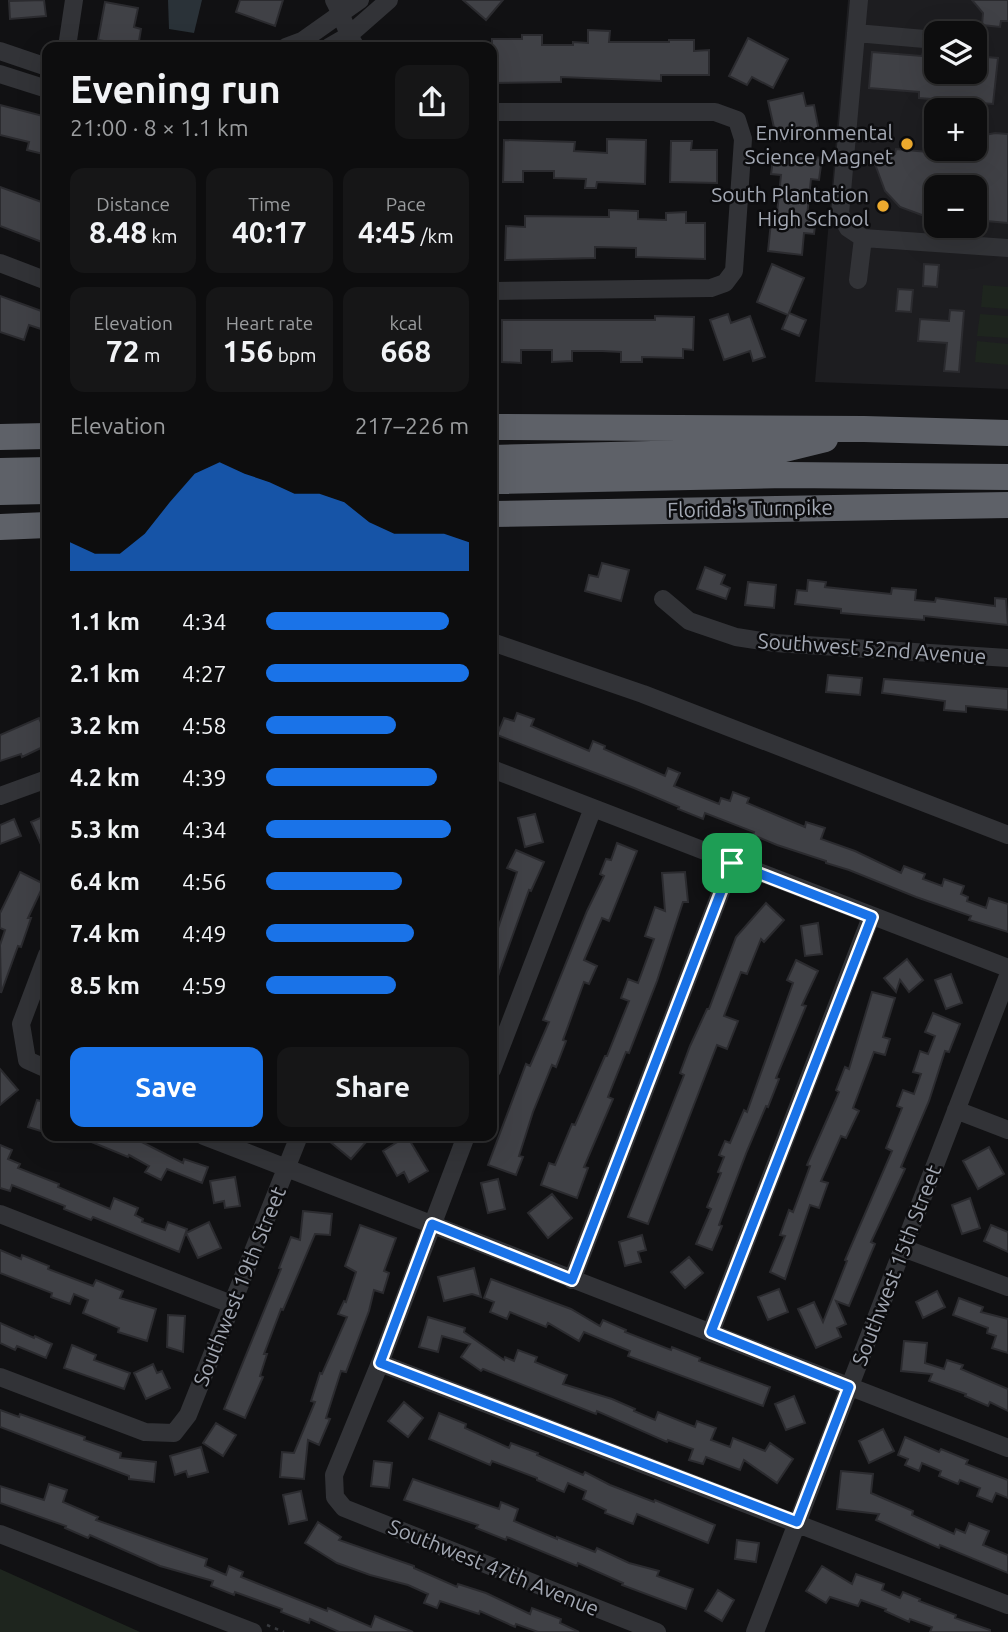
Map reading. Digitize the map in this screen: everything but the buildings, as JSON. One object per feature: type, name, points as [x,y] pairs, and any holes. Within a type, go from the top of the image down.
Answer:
[{"type":"highway","points":[[497,427],[864,429],[1008,433]]},
{"type":"highway","points":[[497,458],[776,451],[864,429]]},
{"type":"highway","points":[[0,437],[42,436]]},
{"type":"highway","points":[[0,471],[42,470]]},
{"type":"highway","points":[[497,481],[787,475],[1008,477]]},
{"type":"highway","points":[[0,492],[42,491]]},
{"type":"highway","name":"Florida's Turnpike","points":[[497,514],[1008,505]]},
{"type":"highway","points":[[0,527],[42,525]]},
{"type":"street","points":[[68,42],[74,0]]},
{"type":"street","points":[[299,42],[338,7],[360,0]]},
{"type":"street","points":[[338,7],[352,41],[389,0]]},
{"type":"street","points":[[859,0],[840,214],[848,228],[863,238],[1008,248]]},
{"type":"street","points":[[856,33],[924,39]]},
{"type":"street","points":[[0,51],[42,66]]},
{"type":"street","points":[[0,74],[42,87]]},
{"type":"street","points":[[497,113],[715,112],[737,120],[743,139],[734,271],[725,283],[711,288],[497,291]]},
{"type":"street","points":[[858,280],[863,238]]},
{"type":"street","points":[[0,263],[42,279]]},
{"type":"street","name":"Southwest 52nd Avenue","points":[[663,599],[689,621],[749,639],[1008,658]]},
{"type":"street","points":[[497,644],[643,694],[1008,835]]},
{"type":"street","points":[[497,771],[1008,968]]},
{"type":"street","points":[[0,796],[42,781]]},
{"type":"street","points":[[497,1057],[593,808]]},
{"type":"street","points":[[572,1280],[732,863]]},
{"type":"street","points":[[711,1332],[872,917]]},
{"type":"street","points":[[42,968],[21,1024],[27,1060],[42,1067]]},
{"type":"street","name":"Southwest 15th Street","points":[[755,1632],[1008,976]]},
{"type":"street","points":[[956,1110],[1008,1130]]},
{"type":"street","points":[[216,1141],[1008,1448]]},
{"type":"street","name":"Southwest 19th Street","points":[[0,1377],[145,1432],[174,1433],[188,1415],[297,1141]]},
{"type":"street","points":[[464,1141],[380,1363],[1008,1605]]},
{"type":"street","points":[[0,1214],[231,1304]]},
{"type":"street","points":[[903,1248],[1008,1287]]},
{"type":"street","name":"Southwest 47th Avenue","points":[[380,1363],[334,1475],[335,1497],[345,1508],[657,1632]]},
{"type":"street","points":[[0,1534],[253,1632]]},
{"type":"shaded area","points":[[168,0],[202,0],[194,33],[169,29]]},
{"type":"shaded area","name":"South Plantation High School","points":[[848,0],[1008,0],[1008,389],[815,382]]},
{"type":"shaded area","points":[[983,285],[1008,287],[1008,309],[981,307]]},
{"type":"shaded area","points":[[980,314],[1008,316],[1008,338],[977,336]]},
{"type":"shaded area","points":[[977,341],[1008,344],[1008,365],[975,362]]},
{"type":"shaded area","points":[[0,1569],[140,1632],[0,1632]]},
{"type":"place","name":"Environmental Science Magnet","points":[[907,144]]},
{"type":"place","name":"South Plantation High School","points":[[883,206]]},
{"type":"route","points":[[732,863],[872,917],[711,1332],[849,1387],[797,1522],[380,1363],[432,1224],[572,1280],[732,863]]}]
